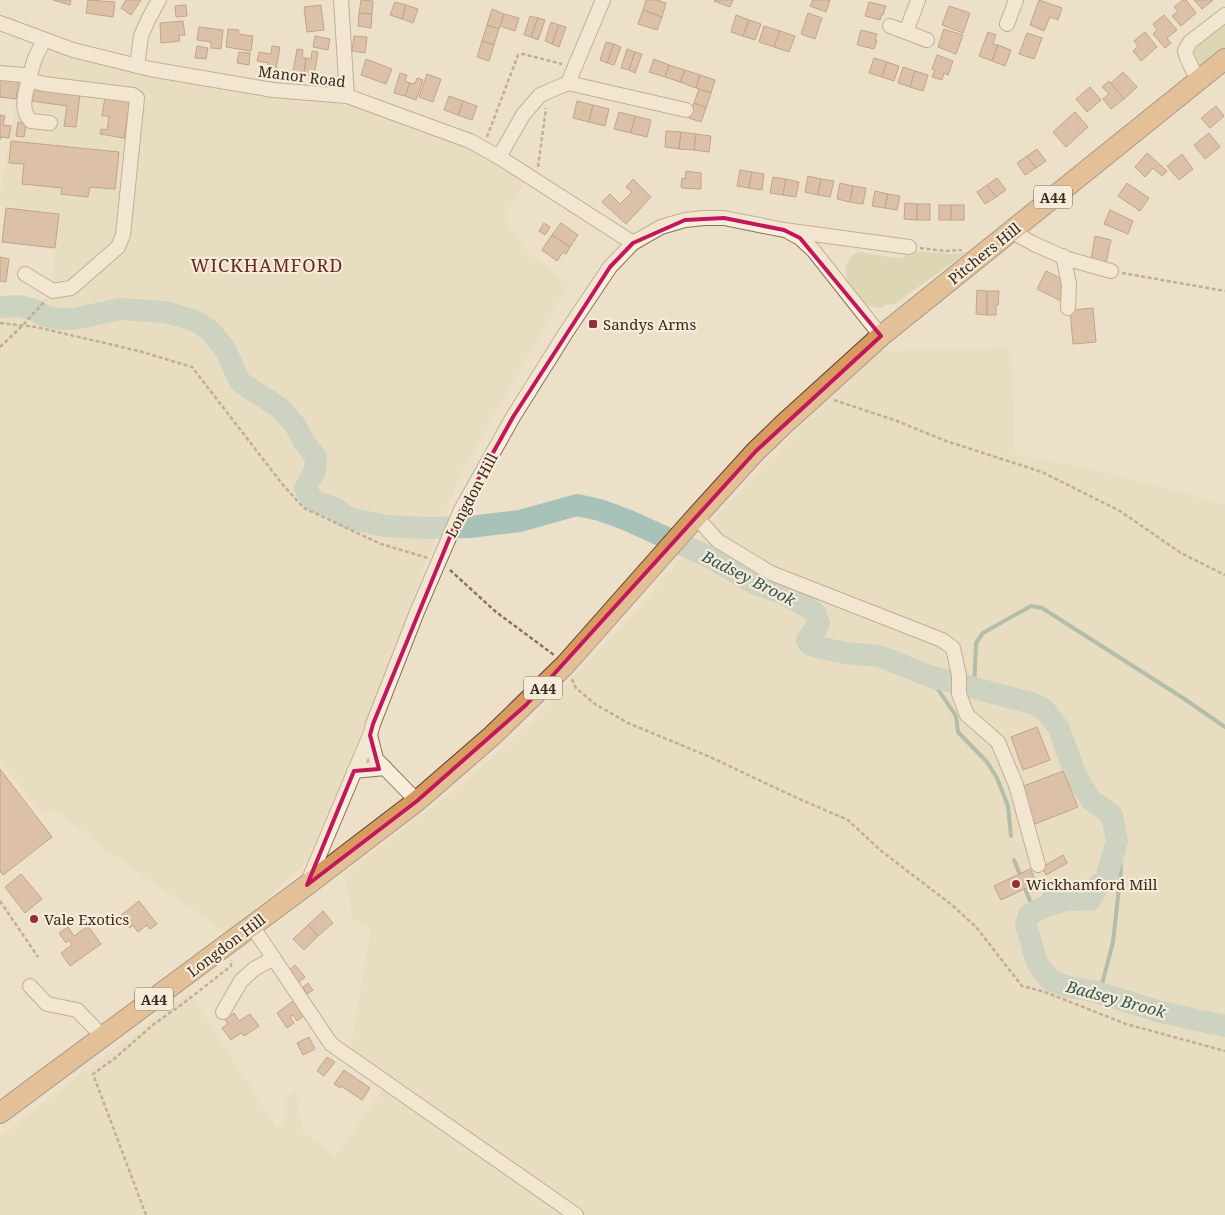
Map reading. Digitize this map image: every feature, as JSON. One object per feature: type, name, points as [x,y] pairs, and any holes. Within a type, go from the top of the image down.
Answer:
[{"type":"highway","name":"Pitchers Hill","points":[[881,336],[1225,59]]},
{"type":"highway","name":"A44","points":[[692,521],[756,451],[881,336]]},
{"type":"highway","name":"Longdon Hill","points":[[0,1113],[307,885],[416,801],[499,729],[566,665],[692,521]]},
{"type":"street","points":[[136,66],[141,36],[159,0]]},
{"type":"street","points":[[340,0],[347,96]]},
{"type":"street","points":[[568,83],[604,0]]},
{"type":"street","points":[[906,32],[918,0]]},
{"type":"street","points":[[1007,24],[1016,0]]},
{"type":"street","points":[[1198,80],[1185,51],[1190,42],[1225,15]]},
{"type":"street","name":"Manor Road","points":[[0,23],[73,50],[136,66],[272,90],[347,96],[470,141],[499,157],[633,243]]},
{"type":"street","points":[[890,26],[927,40]]},
{"type":"street","points":[[44,40],[35,58],[29,78],[24,107],[26,115],[31,121],[50,123]]},
{"type":"street","points":[[0,73],[24,75],[44,84],[133,95],[138,98],[123,236],[118,247],[71,288],[53,291],[26,274]]},
{"type":"street","points":[[499,157],[523,115],[540,95],[568,83],[686,110]]},
{"type":"street","points":[[633,243],[661,227],[685,220],[724,218],[784,230],[909,247]]},
{"type":"street","points":[[784,230],[800,238],[813,250],[881,336]]},
{"type":"street","points":[[1011,231],[1034,244],[1063,256],[1111,271]]},
{"type":"street","name":"Longdon Hill","points":[[307,885],[370,735],[372,724],[445,545],[461,510],[513,417],[567,331],[610,267],[633,243]]},
{"type":"street","points":[[1063,256],[1069,284],[1068,308]]},
{"type":"street","points":[[692,521],[718,541],[771,572],[942,640],[953,648],[960,675],[959,694],[967,715],[998,742],[1016,785],[1038,865]]},
{"type":"street","points":[[370,735],[376,759],[416,801]]},
{"type":"street","points":[[354,771],[384,768]]},
{"type":"street","points":[[252,926],[331,1044],[576,1215]]},
{"type":"street","points":[[223,1012],[241,981],[254,969],[274,958]]},
{"type":"street","points":[[30,986],[47,1004],[77,1010],[103,1037]]},
{"type":"path","points":[[483,148],[518,56],[523,54],[576,67]]},
{"type":"path","points":[[537,181],[545,112],[554,88]]},
{"type":"path","points":[[909,247],[946,251],[964,249]]},
{"type":"path","points":[[1111,271],[1225,291]]},
{"type":"path","points":[[0,347],[42,306]]},
{"type":"path","points":[[0,323],[36,327],[139,351],[192,367],[283,485],[304,508],[381,544],[439,561],[496,612],[566,665],[576,688],[595,704],[628,723],[710,757],[848,820],[880,850],[944,899],[976,927],[1022,986],[1045,992],[1126,1024],[1225,1051]]},
{"type":"path","points":[[822,390],[830,399],[896,421],[946,441],[1042,472],[1120,511],[1181,553],[1225,575]]},
{"type":"path","points":[[0,901],[38,957]]},
{"type":"path","points":[[146,1215],[93,1074],[114,1059],[154,1024],[231,966],[231,941]]},
{"type":"highlighted area","points":[[724,218],[784,230],[800,238],[881,336],[756,451],[526,705],[417,801],[307,885],[354,771],[379,769],[370,735],[373,724],[461,510],[513,417],[610,267],[633,243],[685,220]]},
{"type":"shaded area","points":[[44,40],[150,69],[150,77],[327,100],[382,114],[474,151],[527,179],[504,217],[527,252],[569,284],[461,473],[358,740],[307,861],[229,935],[109,852],[53,808],[44,816],[0,760],[0,307],[19,306],[35,310],[44,316],[53,270],[60,213],[0,205],[0,193],[20,79]]},
{"type":"shaded area","points":[[1011,348],[1015,454],[1088,468],[1225,504],[1225,1215],[0,1215],[0,1137],[189,993],[277,1129],[288,1114],[283,1106],[294,1091],[299,1094],[296,1102],[303,1131],[335,1156],[387,1084],[349,1057],[371,928],[353,920],[344,873],[449,795],[531,723],[624,625],[720,512],[824,402],[830,399],[881,351]]},
{"type":"green space","points":[[1225,23],[1225,49],[1204,66],[1198,64],[1194,60],[1193,51]]},
{"type":"green space","points":[[910,250],[950,254],[967,252],[895,304],[876,308],[857,296],[852,289],[846,272],[847,264],[851,257],[858,252],[902,258]]},
{"type":"water","points":[[1060,881],[1072,885],[1078,898],[1053,909],[1044,906],[1044,889],[1049,882]]},
{"type":"building","points":[[53,0],[71,0],[70,5]]},
{"type":"building","points":[[88,0],[115,2],[113,17],[86,13]]},
{"type":"building","points":[[126,0],[141,0],[131,15],[121,8]]},
{"type":"building","points":[[361,0],[373,1],[372,14],[359,13]]},
{"type":"building","points":[[646,0],[657,0],[666,3],[662,17],[643,10]]},
{"type":"building","points":[[715,0],[733,0],[730,7]]},
{"type":"building","points":[[813,0],[830,0],[826,12],[810,6]]},
{"type":"building","points":[[1039,0],[1062,8],[1058,20],[1050,17],[1044,31],[1030,25]]},
{"type":"building","points":[[1183,0],[1186,0],[1196,13],[1181,26],[1172,16],[1178,11],[1174,7]]},
{"type":"building","points":[[1194,0],[1213,0],[1202,9]]},
{"type":"building","points":[[395,2],[406,5],[402,19],[390,15]]},
{"type":"building","points":[[869,2],[886,6],[880,20],[865,16]]},
{"type":"building","points":[[186,5],[187,16],[176,17],[175,6]]},
{"type":"building","points":[[321,5],[324,30],[307,32],[304,7]]},
{"type":"building","points":[[406,5],[418,9],[413,23],[402,19]]},
{"type":"building","points":[[949,6],[970,13],[963,33],[942,25]]},
{"type":"building","points":[[492,9],[504,14],[499,29],[487,25]]},
{"type":"building","points":[[643,10],[662,17],[657,30],[638,24]]},
{"type":"building","points":[[359,13],[372,14],[371,28],[358,26]]},
{"type":"building","points":[[808,13],[822,18],[815,39],[801,34]]},
{"type":"building","points":[[504,14],[519,18],[515,31],[500,26]]},
{"type":"building","points":[[736,15],[749,20],[743,36],[731,32]]},
{"type":"building","points":[[1164,15],[1177,30],[1167,38],[1171,43],[1165,48],[1153,34],[1157,30],[1153,24]]},
{"type":"building","points":[[530,16],[538,18],[531,37],[524,35]]},
{"type":"building","points":[[538,18],[545,20],[538,40],[531,37]]},
{"type":"building","points":[[749,20],[761,24],[755,40],[743,36]]},
{"type":"building","points":[[183,21],[185,35],[179,35],[180,41],[161,43],[160,23]]},
{"type":"building","points":[[551,22],[559,25],[552,44],[545,41]]},
{"type":"building","points":[[487,25],[499,29],[494,45],[482,41]]},
{"type":"building","points":[[559,25],[566,27],[559,47],[552,44]]},
{"type":"building","points":[[764,26],[780,31],[774,47],[759,42]]},
{"type":"building","points":[[199,27],[223,30],[221,49],[211,48],[211,42],[197,40]]},
{"type":"building","points":[[228,29],[239,30],[238,34],[253,36],[251,51],[226,47]]},
{"type":"building","points":[[944,29],[963,35],[956,54],[938,47]]},
{"type":"building","points":[[861,30],[877,34],[874,49],[857,45]]},
{"type":"building","points":[[780,31],[795,36],[789,52],[774,47]]},
{"type":"building","points":[[988,32],[996,35],[993,44],[998,45],[992,61],[979,56]]},
{"type":"building","points":[[1145,32],[1157,47],[1141,61],[1133,51],[1138,46],[1134,41]]},
{"type":"building","points":[[1027,33],[1042,38],[1034,59],[1019,54]]},
{"type":"building","points":[[315,36],[330,39],[328,50],[313,47]]},
{"type":"building","points":[[354,36],[367,37],[365,53],[352,51]]},
{"type":"building","points":[[482,41],[494,45],[489,61],[477,57]]},
{"type":"building","points":[[606,42],[614,44],[607,63],[600,60]]},
{"type":"building","points":[[614,44],[621,47],[614,65],[607,63]]},
{"type":"building","points":[[998,45],[1011,50],[1005,66],[992,61]]},
{"type":"building","points":[[197,46],[208,48],[206,59],[195,58]]},
{"type":"building","points":[[272,46],[280,47],[276,69],[268,68],[268,63],[257,61],[259,52],[271,54]]},
{"type":"building","points":[[297,49],[303,50],[302,58],[306,58],[304,74],[293,72]]},
{"type":"building","points":[[627,49],[635,52],[629,70],[621,68]]},
{"type":"building","points":[[312,51],[318,52],[314,76],[304,74],[306,58],[311,59]]},
{"type":"building","points":[[239,52],[250,53],[249,65],[237,63]]},
{"type":"building","points":[[635,52],[642,54],[635,73],[629,70]]},
{"type":"building","points":[[937,55],[953,61],[948,75],[944,73],[942,80],[932,77],[935,70],[932,69]]},
{"type":"building","points":[[874,58],[887,62],[882,77],[869,73]]},
{"type":"building","points":[[366,59],[392,69],[386,84],[361,75]]},
{"type":"building","points":[[654,59],[669,65],[665,77],[649,72]]},
{"type":"building","points":[[887,62],[899,66],[894,81],[882,77]]},
{"type":"building","points":[[669,65],[685,70],[680,82],[665,77]]},
{"type":"building","points":[[903,67],[915,71],[910,87],[898,83]]},
{"type":"building","points":[[685,70],[700,75],[696,88],[680,82]]},
{"type":"building","points":[[915,71],[928,75],[923,91],[910,87]]},
{"type":"building","points":[[1123,72],[1137,87],[1124,99],[1110,84]]},
{"type":"building","points":[[400,73],[407,75],[405,81],[410,83],[405,96],[394,93]]},
{"type":"building","points":[[427,74],[441,79],[433,102],[419,97]]},
{"type":"building","points":[[700,75],[715,80],[711,93],[696,88]]},
{"type":"building","points":[[0,76],[19,78],[16,99],[0,97]]},
{"type":"building","points":[[417,78],[423,80],[416,100],[405,96],[410,83],[415,84]]},
{"type":"building","points":[[1109,81],[1124,99],[1111,109],[1103,99],[1109,94],[1102,87]]},
{"type":"building","points":[[34,87],[80,94],[76,127],[64,126],[67,106],[32,101]]},
{"type":"building","points":[[1090,87],[1101,100],[1087,112],[1076,99]]},
{"type":"building","points":[[699,89],[711,93],[706,108],[694,103]]},
{"type":"building","points":[[449,96],[463,101],[458,115],[444,110]]},
{"type":"building","points":[[105,97],[130,101],[124,138],[100,134],[101,129],[107,130],[109,116],[102,116]]},
{"type":"building","points":[[463,101],[477,106],[472,120],[458,115]]},
{"type":"building","points":[[577,101],[593,105],[589,122],[573,118]]},
{"type":"building","points":[[694,103],[706,108],[701,122],[689,118]]},
{"type":"building","points":[[593,105],[609,109],[605,126],[589,122]]},
{"type":"building","points":[[1216,106],[1224,116],[1210,128],[1201,118]]},
{"type":"building","points":[[619,112],[635,116],[631,133],[614,129]]},
{"type":"building","points":[[1075,112],[1088,127],[1066,147],[1053,132]]},
{"type":"building","points":[[0,115],[5,116],[3,125],[11,126],[9,138],[0,137]]},
{"type":"building","points":[[635,116],[651,120],[647,137],[631,133]]},
{"type":"building","points":[[18,122],[26,124],[24,137],[16,136]]},
{"type":"building","points":[[666,131],[681,132],[679,149],[665,147]]},
{"type":"building","points":[[681,132],[696,134],[694,150],[679,149]]},
{"type":"building","points":[[1209,133],[1220,147],[1205,159],[1194,145]]},
{"type":"building","points":[[696,134],[711,136],[709,152],[694,150]]},
{"type":"building","points":[[11,141],[119,152],[115,189],[90,187],[88,197],[61,194],[62,188],[22,184],[24,164],[9,163]]},
{"type":"building","points":[[1037,149],[1046,161],[1036,168],[1027,156]]},
{"type":"building","points":[[1147,153],[1167,171],[1162,176],[1153,168],[1145,177],[1135,167]]},
{"type":"building","points":[[1182,154],[1193,169],[1179,180],[1167,166]]},
{"type":"building","points":[[1027,156],[1036,168],[1025,175],[1017,163]]},
{"type":"building","points":[[740,170],[752,172],[749,188],[737,186]]},
{"type":"building","points":[[686,171],[701,173],[701,189],[681,187],[682,178],[685,179]]},
{"type":"building","points":[[752,172],[764,174],[762,190],[749,188]]},
{"type":"building","points":[[808,176],[821,179],[818,195],[805,192]]},
{"type":"building","points":[[773,177],[786,179],[783,195],[770,193]]},
{"type":"building","points":[[997,178],[1006,190],[996,197],[987,185]]},
{"type":"building","points":[[633,179],[651,197],[626,224],[602,202],[610,194],[620,204],[632,192],[626,187]]},
{"type":"building","points":[[786,179],[799,182],[796,197],[783,195]]},
{"type":"building","points":[[821,179],[834,181],[830,197],[818,195]]},
{"type":"building","points":[[840,183],[853,186],[850,202],[837,199]]},
{"type":"building","points":[[1127,183],[1149,198],[1140,211],[1118,196]]},
{"type":"building","points":[[987,185],[996,197],[985,204],[977,192]]},
{"type":"building","points":[[853,186],[866,188],[863,204],[850,202]]},
{"type":"building","points":[[875,191],[888,194],[885,208],[872,206]]},
{"type":"building","points":[[888,194],[900,196],[897,210],[885,208]]},
{"type":"building","points":[[905,203],[917,204],[917,220],[904,219]]},
{"type":"building","points":[[917,204],[930,204],[930,220],[917,220]]},
{"type":"building","points":[[939,205],[951,205],[951,220],[939,220]]},
{"type":"building","points":[[951,205],[964,205],[964,220],[951,220]]},
{"type":"building","points":[[6,208],[59,214],[55,248],[2,242]]},
{"type":"building","points":[[1110,210],[1133,221],[1128,234],[1104,224]]},
{"type":"building","points":[[544,223],[550,227],[545,235],[539,231]]},
{"type":"building","points":[[561,223],[578,235],[570,247],[552,235]]},
{"type":"building","points":[[552,235],[570,247],[566,254],[563,252],[557,261],[542,250]]},
{"type":"building","points":[[1095,236],[1111,240],[1106,263],[1091,260]]},
{"type":"building","points":[[0,257],[9,259],[6,282],[0,281]]},
{"type":"building","points":[[1046,271],[1066,281],[1061,291],[1065,293],[1061,301],[1037,289]]},
{"type":"building","points":[[977,290],[987,291],[987,315],[976,314]]},
{"type":"building","points":[[987,291],[999,291],[996,315],[987,315]]},
{"type":"building","points":[[1093,308],[1096,342],[1073,344],[1070,310]]},
{"type":"building","points":[[1037,727],[1050,760],[1023,770],[1011,737]]},
{"type":"building","points":[[0,769],[52,837],[3,875],[0,871]]},
{"type":"building","points":[[1063,771],[1078,807],[1035,824],[1021,787]]},
{"type":"building","points":[[1063,855],[1067,863],[1046,875],[1042,867]]},
{"type":"building","name":"Wickhamford Mill","points":[[1030,869],[1037,883],[1001,900],[994,886]]},
{"type":"building","points":[[21,874],[42,899],[25,913],[5,887]]},
{"type":"building","points":[[139,901],[157,924],[150,929],[147,925],[138,932],[133,925],[130,928],[120,916]]},
{"type":"building","points":[[323,911],[333,923],[318,936],[308,925]]},
{"type":"building","points":[[308,925],[318,936],[304,950],[293,939]]},
{"type":"building","points":[[88,926],[101,944],[70,966],[61,953],[72,945],[69,940],[66,943],[59,933],[68,927],[74,936]]},
{"type":"building","points":[[295,965],[305,977],[298,983],[288,971]]},
{"type":"building","points":[[308,983],[313,990],[307,994],[303,987]]},
{"type":"building","points":[[293,1001],[304,1016],[297,1021],[293,1015],[290,1017],[294,1023],[287,1028],[277,1013]]},
{"type":"building","points":[[234,1013],[239,1021],[250,1014],[259,1026],[244,1036],[241,1033],[231,1040],[222,1028],[228,1024],[225,1020]]},
{"type":"building","points":[[309,1037],[315,1049],[303,1055],[297,1043]]},
{"type":"building","points":[[327,1057],[335,1062],[324,1076],[317,1071]]},
{"type":"building","points":[[344,1070],[370,1088],[362,1100],[341,1086],[340,1088],[334,1084]]},
{"type":"waterway","name":"Badsey Brook","points":[[0,307],[19,306],[35,310],[44,316],[60,319],[74,319],[120,309],[165,312],[196,321],[210,331],[224,347],[240,382],[280,408],[295,425],[304,442],[316,457],[315,471],[305,488],[308,494],[316,502],[334,508],[349,518],[385,526],[427,528],[470,527],[520,521],[577,505],[600,510],[707,556],[754,583],[784,594],[806,606],[816,614],[819,624],[807,641],[811,645],[845,653],[879,656],[929,676],[1031,703],[1044,709],[1059,729],[1076,776],[1091,800],[1112,815],[1117,841],[1106,878],[1098,886],[1090,900],[1058,902],[1043,907],[1029,915],[1026,925],[1037,963],[1049,979],[1068,987],[1093,991],[1161,1012],[1225,1026]]},
{"type":"waterway","points":[[974,689],[976,643],[983,633],[1031,606],[1042,608],[1225,727]]},
{"type":"waterway","points":[[929,676],[956,716],[958,732],[987,762],[997,778],[1008,806],[1011,836]]},
{"type":"waterway","points":[[1100,992],[1113,942],[1121,869],[1117,841]]},
{"type":"waterway","points":[[1014,860],[1021,877]]},
{"type":"waterway","points":[[1024,886],[1034,911]]},
{"type":"place","name":"Sandys Arms","points":[[593,324]]},
{"type":"place","name":"Wickhamford Mill","points":[[1016,884]]},
{"type":"place","name":"Vale Exotics","points":[[34,919]]},
{"type":"district","name":"WICKHAMFORD","points":[[267,265]]}]
